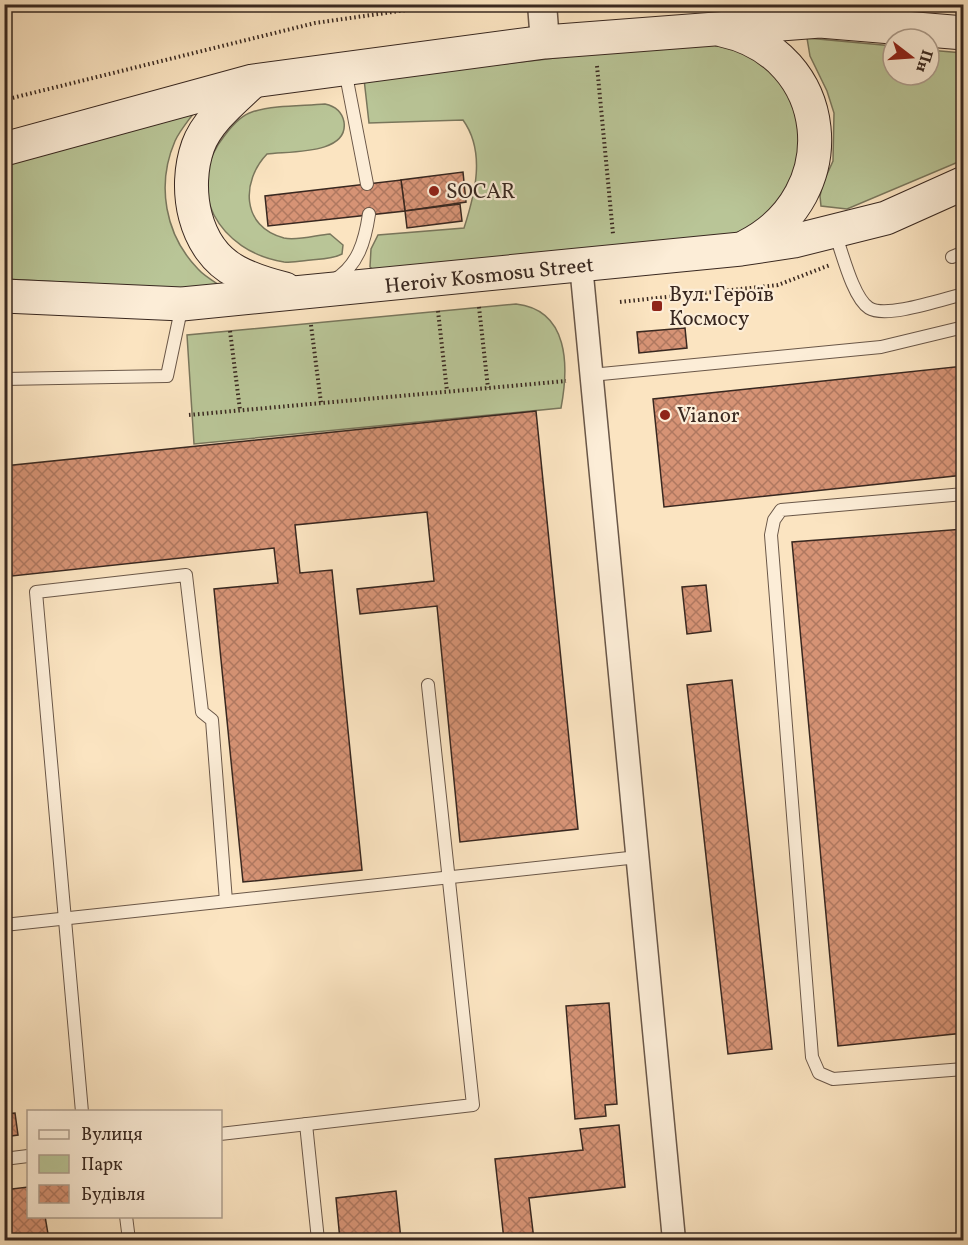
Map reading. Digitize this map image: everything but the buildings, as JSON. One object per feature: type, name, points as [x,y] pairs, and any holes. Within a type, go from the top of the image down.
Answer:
[{"type":"main road","points":[[4,149],[253,81],[545,42],[820,21],[963,33]]},
{"type":"main road","points":[[715,28],[738,33],[759,43],[778,57],[794,74],[806,94],[813,117],[816,140],[814,163],[807,186],[796,206],[781,224],[762,238],[741,249]]},
{"type":"main road","points":[[253,81],[219,115],[199,144],[190,178],[194,217],[208,247],[235,271],[309,304]]},
{"type":"main road","name":"Heroiv Kosmosu Street","points":[[4,296],[182,304],[309,304],[581,265],[794,242],[886,218],[963,183]]},
{"type":"street","points":[[542,4],[545,42]]},
{"type":"street","points":[[581,265],[674,1240]]},
{"type":"lane","points":[[345,69],[367,184]]},
{"type":"lane","points":[[309,304],[346,273],[356,260],[369,214]]},
{"type":"lane","points":[[835,232],[859,296],[870,308],[886,313],[963,294]]},
{"type":"lane","points":[[4,379],[166,376],[182,304]]},
{"type":"lane","points":[[591,375],[881,347],[963,327]]},
{"type":"lane","points":[[963,494],[781,510],[774,520],[771,536],[812,1057],[819,1072],[833,1079],[963,1069]]},
{"type":"lane","points":[[82,1110],[36,592],[186,575],[202,711],[212,720],[226,901]]},
{"type":"lane","points":[[222,1134],[473,1105],[428,685]]},
{"type":"lane","points":[[4,925],[638,857]]},
{"type":"lane","points":[[306,1124],[318,1240]]},
{"type":"lane","points":[[4,1159],[27,1156]]},
{"type":"lane","points":[[126,1218],[129,1240]]},
{"type":"path","points":[[4,100],[315,23],[448,4]]},
{"type":"path","points":[[597,62],[613,235]]},
{"type":"path","points":[[309,304],[321,403]]},
{"type":"path","points":[[479,307],[488,388]]},
{"type":"path","points":[[438,311],[447,392]]},
{"type":"path","points":[[230,331],[240,410]]},
{"type":"path","points":[[189,415],[566,381]]},
{"type":"green space","points":[[718,37],[753,50],[795,93],[804,151],[782,206],[733,240],[381,276],[370,267],[371,249],[378,235],[464,228],[475,187],[476,159],[470,132],[463,120],[369,123],[364,79]]},
{"type":"green space","points":[[807,38],[881,45],[881,87],[941,87],[941,51],[963,53],[963,160],[847,209],[821,206],[820,196],[823,183],[833,161],[834,113],[827,91],[810,56]]},
{"type":"green space","points":[[325,104],[337,110],[343,118],[343,133],[327,146],[267,154],[253,177],[250,202],[253,214],[270,232],[289,239],[330,234],[343,245],[342,254],[290,262],[261,256],[242,246],[226,232],[214,215],[207,196],[207,176],[212,156],[230,128],[248,114],[279,107]]},
{"type":"green space","points":[[196,110],[177,137],[169,158],[165,192],[167,209],[171,225],[187,256],[201,272],[228,291],[5,279],[4,165]]},
{"type":"green space","points":[[516,304],[533,308],[547,317],[556,328],[564,358],[564,392],[561,408],[194,444],[187,335]]},
{"type":"place","name":"SOCAR","points":[[434,191]]},
{"type":"place","name":"Вул. Героїв Космосу","points":[[657,306]]},
{"type":"place","name":"Vianor","points":[[665,415]]}]
